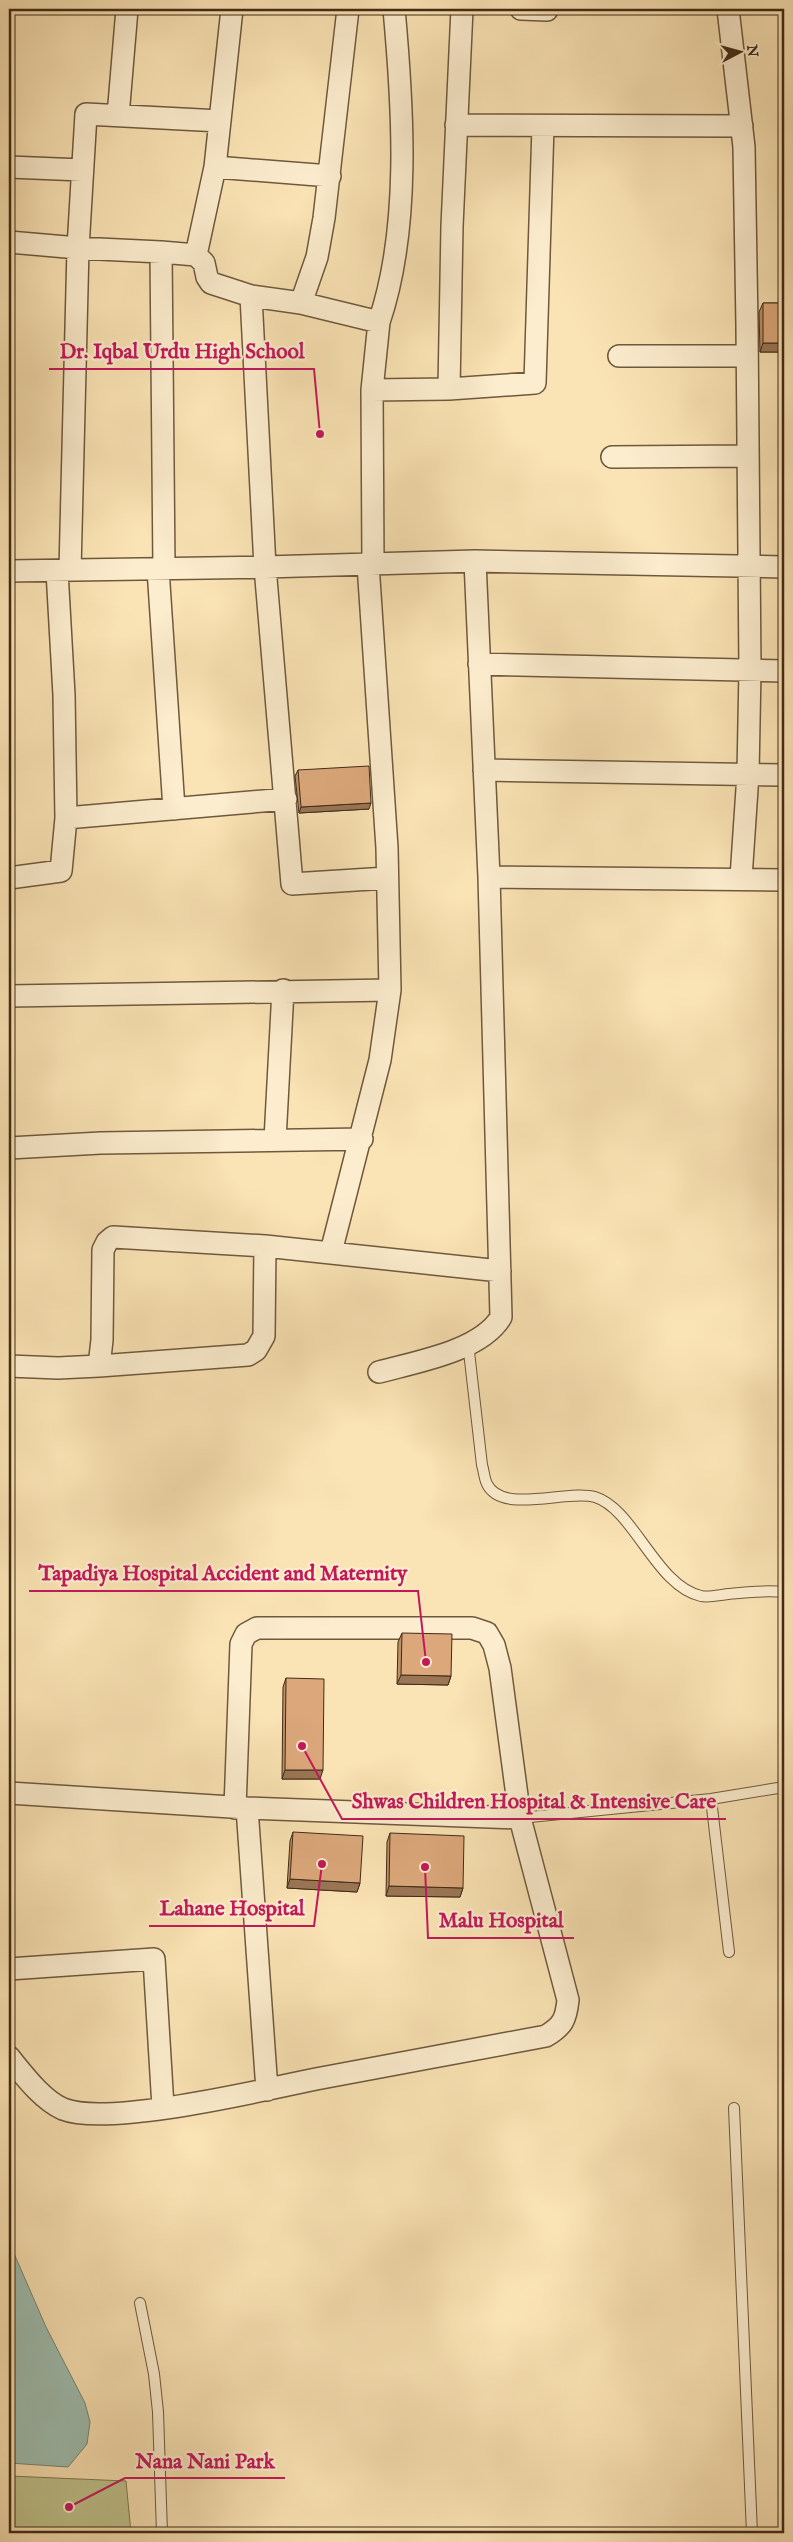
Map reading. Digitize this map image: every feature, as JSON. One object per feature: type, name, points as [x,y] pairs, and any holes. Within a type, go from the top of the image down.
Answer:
[{"type":"street","points":[[118,116],[127,9]]},
{"type":"street","points":[[196,255],[215,167],[232,9]]},
{"type":"street","points":[[301,303],[317,257],[330,176],[348,9]]},
{"type":"street","points":[[331,1252],[362,1139],[380,1060],[390,990],[388,878],[371,564],[372,390],[379,322],[390,290],[397,250],[400,126],[394,9]]},
{"type":"street","points":[[449,389],[452,226],[462,9]]},
{"type":"street","points":[[521,9],[547,10]]},
{"type":"street","points":[[728,9],[742,126],[747,356],[750,670],[748,774],[741,878]]},
{"type":"street","points":[[9,878],[61,871],[66,818],[64,570],[78,248],[86,114],[220,121]]},
{"type":"street","points":[[456,125],[742,126]]},
{"type":"street","points":[[372,390],[449,389],[535,383],[543,126]]},
{"type":"street","points":[[215,167],[330,176]]},
{"type":"street","points":[[9,168],[82,170]]},
{"type":"street","points":[[9,242],[196,255],[204,263],[207,277],[211,283],[251,296],[301,303],[379,322]]},
{"type":"street","points":[[161,252],[161,569],[174,808]]},
{"type":"street","points":[[251,296],[265,567],[292,884],[388,878]]},
{"type":"street","points":[[619,356],[747,356]]},
{"type":"street","points":[[612,457],[748,456]]},
{"type":"street","points":[[9,571],[265,567],[474,561],[784,567]]},
{"type":"street","points":[[379,1372],[429,1358],[468,1344],[486,1335],[501,1317],[489,877],[474,561]]},
{"type":"street","points":[[479,664],[784,671]]},
{"type":"street","points":[[484,770],[784,774]]},
{"type":"street","points":[[66,818],[286,799]]},
{"type":"street","points":[[489,877],[741,878],[784,880]]},
{"type":"street","points":[[9,996],[283,990],[390,990]]},
{"type":"street","points":[[275,1140],[283,990]]},
{"type":"street","points":[[9,1148],[101,1143],[362,1139]]},
{"type":"street","points":[[99,1366],[102,1340],[103,1250],[106,1242],[113,1237],[265,1246],[500,1271]]},
{"type":"street","points":[[9,1366],[58,1368],[248,1355],[256,1350],[264,1336],[265,1246]]},
{"type":"street","points":[[9,2057],[33,2086],[62,2108],[86,2114],[164,2107],[267,2090],[546,2036],[559,2028],[566,2019],[568,2000],[520,1818],[500,1668],[494,1646],[487,1633],[472,1628],[257,1628],[246,1634],[241,1644],[241,1808],[267,2090]]},
{"type":"street","points":[[9,1793],[241,1808],[520,1818]]},
{"type":"street","points":[[9,1969],[154,1959],[164,2107]]},
{"type":"lane","points":[[468,1344],[482,1466],[487,1485],[499,1496],[516,1500],[569,1496],[594,1497],[610,1504],[674,1581],[689,1592],[703,1596],[768,1590],[784,1592]]},
{"type":"lane","points":[[520,1818],[711,1799],[784,1787]]},
{"type":"lane","points":[[711,1799],[729,1952]]},
{"type":"lane","points":[[734,2108],[752,2533]]},
{"type":"lane","points":[[140,2303],[154,2374],[158,2412],[162,2533]]},
{"type":"green space","points":[[9,2476],[126,2481],[131,2533],[9,2533]]},
{"type":"shaded area","points":[[9,2242],[46,2327],[85,2403],[90,2422],[87,2444],[68,2467],[9,2463]]},
{"type":"building","points":[[763,303],[784,303],[784,343],[763,343]]},
{"type":"building","points":[[369,766],[371,803],[301,807],[298,770]]},
{"type":"building","points":[[402,1633],[452,1634],[451,1676],[401,1675]]},
{"type":"building","points":[[286,1678],[324,1679],[323,1770],[285,1770]]},
{"type":"building","points":[[293,1832],[363,1836],[360,1883],[290,1879]]},
{"type":"building","points":[[390,1833],[464,1836],[463,1888],[389,1886]]},
{"type":"place","name":"Dr. Iqbal Urdu High School","points":[[320,434]]},
{"type":"place","name":"Tapadiya Hospital Accident and Maternity","points":[[426,1662]]},
{"type":"place","name":"Shwas Children Hospital & Intensive Care","points":[[302,1746]]},
{"type":"place","name":"Lahane Hospital","points":[[322,1864]]},
{"type":"place","name":"Malu Hospital","points":[[425,1867]]},
{"type":"place","name":"Nana Nani Park","points":[[69,2507]]}]
